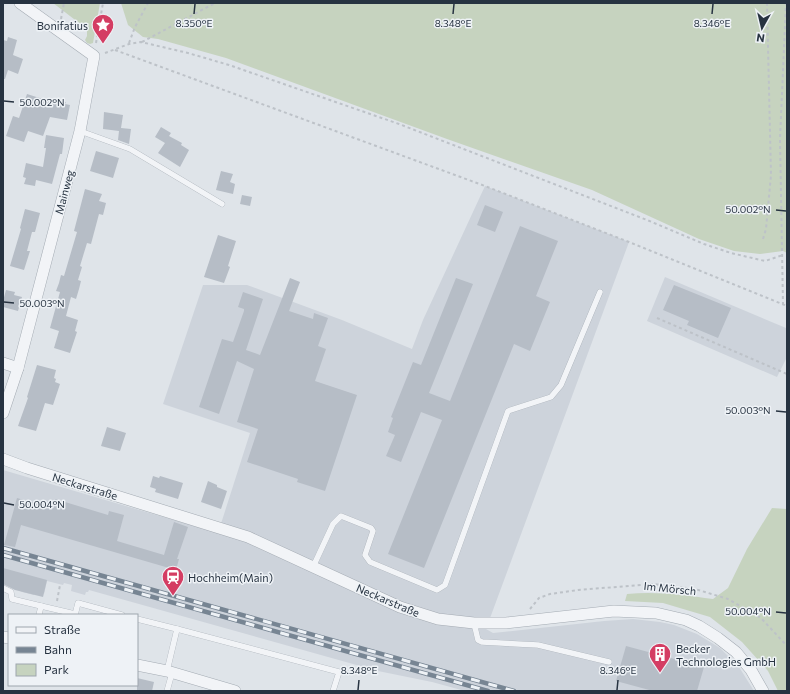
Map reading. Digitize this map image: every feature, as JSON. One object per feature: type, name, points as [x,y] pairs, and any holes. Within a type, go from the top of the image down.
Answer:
[{"type":"street","points":[[20,3],[94,56]]},
{"type":"street","name":"Mainweg","points":[[3,413],[18,368],[80,132],[94,56]]},
{"type":"street","points":[[3,363],[18,368]]},
{"type":"street","name":"Neckarstraße","points":[[3,459],[27,468],[233,531],[263,543],[400,607],[438,619],[474,623],[506,623],[614,611],[656,613],[679,618],[705,630],[736,652],[751,670],[763,691]]},
{"type":"street","points":[[138,665],[170,672],[235,691]]},
{"type":"lane","points":[[80,132],[130,149],[222,204]]},
{"type":"lane","points":[[313,567],[333,524],[341,516],[371,528],[373,531],[365,555],[370,562],[437,590],[445,585],[508,411],[551,397],[561,385],[600,292]]},
{"type":"lane","points":[[3,588],[11,592],[12,599],[71,614]]},
{"type":"lane","points":[[75,614],[78,603],[118,614]]},
{"type":"lane","points":[[39,614],[41,606]]},
{"type":"lane","points":[[138,619],[338,672],[334,691]]},
{"type":"lane","points":[[474,623],[478,640],[482,642],[538,645],[609,662]]},
{"type":"lane","points":[[167,691],[177,629]]},
{"type":"path","points":[[58,30],[64,3]]},
{"type":"path","points":[[94,56],[103,3]]},
{"type":"path","points":[[129,44],[135,27],[148,3]]},
{"type":"path","points":[[216,3],[141,42],[129,44],[114,50],[485,186],[787,306]]},
{"type":"path","points":[[763,239],[766,229],[771,175],[767,3]]},
{"type":"path","points":[[783,305],[780,139],[786,3]]},
{"type":"path","points":[[141,42],[188,53],[229,65],[399,124],[647,220],[704,244],[731,253],[765,261],[783,255]]},
{"type":"path","points":[[657,318],[787,374]]},
{"type":"path","name":"Im Mörsch","points":[[528,621],[530,609],[539,598],[550,594],[617,586],[653,584],[695,589],[728,599],[761,618],[787,646]]},
{"type":"shaded area","points":[[485,186],[629,242],[486,629],[493,633],[633,619],[674,625],[697,634],[720,648],[739,667],[754,691],[465,691],[432,682],[378,671],[89,590],[85,595],[71,591],[72,585],[64,583],[63,585],[47,581],[44,594],[35,591],[34,595],[22,592],[3,582],[3,470],[218,533],[250,433],[163,404],[203,285],[247,285],[342,320],[412,349],[423,320]]},
{"type":"shaded area","points":[[665,277],[786,328],[787,357],[777,377],[647,321]]},
{"type":"green space","points":[[53,3],[100,3],[93,43],[87,43],[85,40],[87,36],[87,29]]},
{"type":"green space","points":[[121,3],[787,3],[787,253],[783,251],[760,254],[734,251],[699,239],[592,190],[447,139],[226,58],[158,39],[143,37],[128,25]]},
{"type":"green space","points":[[772,508],[787,509],[787,691],[778,691],[768,671],[742,642],[710,617],[663,603],[625,601],[627,594],[638,593],[670,594],[713,599],[728,588],[747,549]]},
{"type":"building","points":[[8,37],[17,40],[13,55],[23,59],[18,74],[8,70],[5,79],[3,79],[3,40],[7,41]]},
{"type":"building","points":[[27,94],[52,102],[52,100],[66,102],[65,104],[70,105],[67,120],[50,117],[43,136],[28,131],[24,142],[6,136],[13,116],[19,118]]},
{"type":"building","points":[[104,112],[123,115],[121,128],[131,129],[129,144],[118,140],[119,131],[103,129]]},
{"type":"building","points":[[161,127],[171,133],[169,136],[182,143],[181,145],[189,150],[180,167],[158,153],[165,143],[155,137]]},
{"type":"building","points":[[46,135],[64,138],[62,154],[60,154],[52,184],[36,180],[35,186],[24,184],[26,178],[23,177],[26,163],[43,167],[46,148],[44,148]]},
{"type":"building","points":[[96,151],[119,158],[113,178],[90,171]]},
{"type":"building","points":[[221,171],[233,174],[230,182],[235,184],[233,194],[216,190]]},
{"type":"building","points":[[85,189],[102,194],[99,201],[106,203],[103,215],[99,214],[91,244],[87,243],[80,266],[82,267],[78,280],[81,281],[79,289],[76,299],[71,297],[66,316],[78,320],[75,331],[77,332],[70,353],[54,348],[59,331],[50,328],[60,292],[56,291],[61,275],[64,276],[77,232],[74,231]]},
{"type":"building","points":[[242,195],[252,197],[250,206],[240,204]]},
{"type":"building","points":[[485,205],[503,212],[495,232],[477,225]]},
{"type":"building","points":[[25,209],[40,213],[35,232],[32,232],[27,251],[30,251],[24,270],[10,266],[21,229]]},
{"type":"building","points":[[520,226],[558,241],[536,296],[550,302],[530,351],[514,344],[424,568],[388,554],[442,420],[421,412],[401,462],[386,456],[395,435],[388,432],[393,418],[391,417],[413,362],[421,365],[456,278],[473,284],[429,393],[450,401]]},
{"type":"building","points":[[218,235],[236,241],[228,266],[230,267],[224,283],[204,277]]},
{"type":"building","points":[[290,278],[300,282],[289,311],[313,319],[314,313],[328,318],[318,346],[326,349],[315,381],[357,395],[325,491],[297,482],[298,479],[247,462],[258,429],[237,422],[254,369],[237,361],[219,414],[199,407],[222,339],[233,342],[244,311],[244,309],[238,307],[243,292],[263,299],[246,350],[260,355]]},
{"type":"building","points":[[674,285],[731,308],[718,338],[687,325],[689,321],[663,310]]},
{"type":"building","points":[[6,290],[15,292],[14,295],[22,297],[18,311],[3,307]]},
{"type":"building","points":[[37,365],[56,370],[54,378],[56,379],[55,382],[60,384],[53,405],[45,403],[36,431],[18,426],[28,398],[27,397]]},
{"type":"building","points":[[107,427],[126,433],[120,451],[101,446]]},
{"type":"building","points":[[153,476],[159,478],[160,476],[183,483],[178,499],[155,492],[156,489],[150,487]]},
{"type":"building","points":[[208,481],[227,491],[221,509],[201,502]]},
{"type":"building","points":[[17,498],[52,508],[55,499],[108,515],[109,511],[124,515],[117,541],[164,555],[174,522],[188,527],[177,559],[179,559],[176,570],[21,525],[15,547],[4,545]]},
{"type":"building","points":[[3,568],[47,580],[43,597],[15,590],[3,584]]},
{"type":"building","name":"Becker Technologies GmbH","points":[[626,646],[704,667],[697,691],[653,691],[616,681]]},
{"type":"building","points":[[138,678],[154,682],[152,691],[137,691]]},
{"type":"railway","points":[[3,548],[514,691]]},
{"type":"railway","points":[[3,555],[488,691]]},
{"type":"place","name":"Bonifatius","points":[[103,44]]},
{"type":"place","name":"Hochheim(Main)","points":[[173,596]]},
{"type":"place","name":"Becker Technologies GmbH","points":[[660,674]]}]
